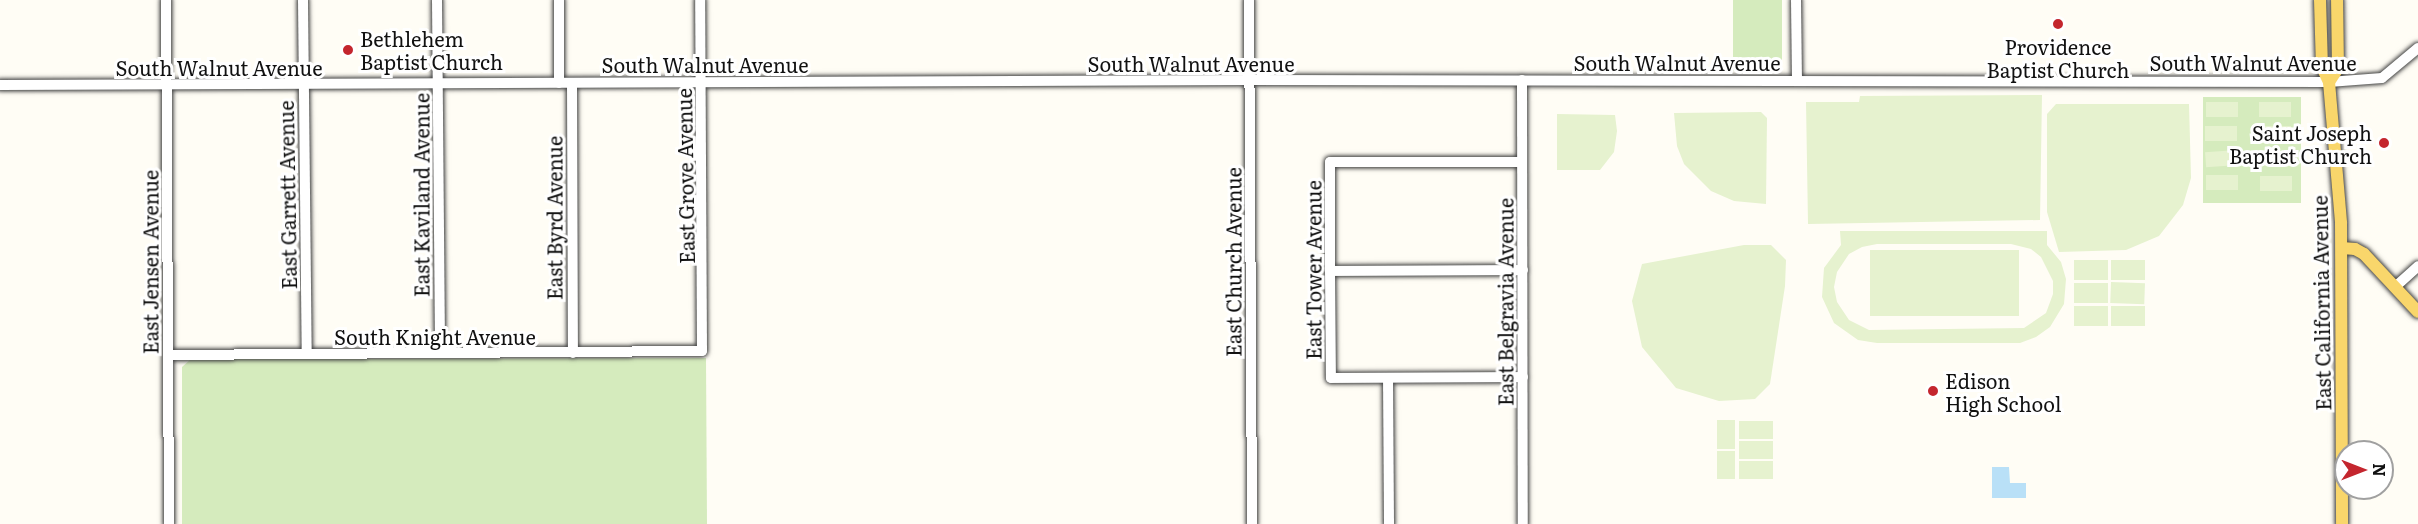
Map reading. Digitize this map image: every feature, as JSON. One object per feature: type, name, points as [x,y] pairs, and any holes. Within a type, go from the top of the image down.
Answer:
[{"type":"main road","name":"East California Avenue","points":[[2320,0],[2322,67],[2329,82],[2342,248],[2342,524]]},
{"type":"main road","name":"East California Avenue","points":[[2329,82],[2338,68],[2337,0]]},
{"type":"main road","points":[[2342,248],[2355,249],[2364,254],[2418,312]]},
{"type":"street","name":"East Jensen Avenue","points":[[166,0],[169,524]]},
{"type":"street","name":"East Garrett Avenue","points":[[303,0],[307,354]]},
{"type":"street","name":"East Kaviland Avenue","points":[[437,0],[440,353]]},
{"type":"street","points":[[559,0],[559,83]]},
{"type":"street","name":"East Grove Avenue","points":[[700,0],[702,351]]},
{"type":"street","name":"East Church Avenue","points":[[1250,0],[1252,524]]},
{"type":"street","points":[[1796,0],[1797,80]]},
{"type":"street","name":"South Walnut Avenue","points":[[0,86],[1251,80],[2329,82],[2382,78],[2418,48]]},
{"type":"street","name":"East Belgravia Avenue","points":[[1522,80],[1522,524]]},
{"type":"street","name":"East Byrd Avenue","points":[[572,83],[573,353]]},
{"type":"street","name":"East Tower Avenue","points":[[1388,378],[1331,378],[1330,162],[1522,162]]},
{"type":"street","points":[[2395,286],[2418,266]]},
{"type":"street","points":[[1330,271],[1523,270]]},
{"type":"street","name":"South Knight Avenue","points":[[168,354],[702,351]]},
{"type":"street","points":[[1389,524],[1388,378],[1523,377]]},
{"type":"green space","points":[[1733,0],[1782,0],[1782,71],[1733,71]]},
{"type":"green space","points":[[2042,95],[2040,220],[1808,224],[1806,102],[1859,102],[1860,96]]},
{"type":"green space","points":[[2203,97],[2301,97],[2301,203],[2203,203]]},
{"type":"green space","points":[[2206,102],[2238,102],[2238,117],[2206,117]]},
{"type":"green space","points":[[2259,102],[2291,102],[2291,117],[2259,117]]},
{"type":"green space","points":[[2056,104],[2189,104],[2191,178],[2183,205],[2159,236],[2126,250],[2059,252],[2047,212],[2047,114]]},
{"type":"green space","points":[[1761,112],[1767,118],[1766,204],[1734,201],[1711,191],[1684,164],[1677,146],[1674,113]]},
{"type":"green space","points":[[1557,114],[1615,115],[1617,131],[1614,152],[1600,170],[1557,170]]},
{"type":"green space","points":[[2205,126],[2237,126],[2237,141],[2205,141]]},
{"type":"green space","points":[[2259,126],[2291,126],[2291,141],[2259,141]]},
{"type":"green space","points":[[2237,150],[2238,165],[2206,167],[2205,152]]},
{"type":"green space","points":[[2260,151],[2292,151],[2292,166],[2260,166]]},
{"type":"green space","points":[[2206,175],[2238,175],[2238,190],[2206,190]]},
{"type":"green space","points":[[2260,176],[2292,176],[2292,191],[2260,191]]},
{"type":"green space","points":[[1840,231],[2047,231],[2047,245],[2061,262],[2066,279],[2064,304],[2050,327],[2036,337],[2020,343],[1877,343],[1858,340],[1834,323],[1822,297],[1824,268],[1841,245]],"holes":[[[1877,244],[2011,244],[2031,249],[2041,257],[2053,281],[2053,294],[2046,313],[2024,328],[1869,330],[1849,320],[1837,302],[1834,287],[1837,272],[1849,254],[1862,247]]]},
{"type":"green space","points":[[1744,245],[1771,245],[1786,260],[1785,286],[1770,384],[1755,399],[1719,401],[1676,388],[1642,347],[1632,301],[1642,264]]},
{"type":"green space","points":[[1870,250],[2019,250],[2019,316],[1870,316]]},
{"type":"green space","points":[[2074,260],[2108,260],[2108,280],[2074,280]]},
{"type":"green space","points":[[2111,260],[2145,260],[2145,280],[2111,280]]},
{"type":"green space","points":[[2111,282],[2145,283],[2144,304],[2110,303]]},
{"type":"green space","points":[[2074,283],[2108,283],[2108,303],[2074,303]]},
{"type":"green space","points":[[2074,306],[2108,306],[2108,326],[2074,326]]},
{"type":"green space","points":[[2111,306],[2145,306],[2145,326],[2111,326]]},
{"type":"green space","points":[[706,358],[707,524],[182,524],[182,367],[191,359]]},
{"type":"green space","points":[[1717,420],[1735,420],[1735,449],[1717,449]]},
{"type":"green space","points":[[1739,421],[1773,421],[1773,439],[1739,439]]},
{"type":"green space","points":[[1739,441],[1773,441],[1773,459],[1739,459]]},
{"type":"green space","points":[[1717,451],[1735,451],[1735,479],[1717,479]]},
{"type":"green space","points":[[1739,461],[1773,461],[1773,479],[1739,479]]},
{"type":"water","points":[[1992,467],[2009,467],[2010,483],[2026,483],[2026,498],[1992,498]]},
{"type":"place","name":"Providence Baptist Church","points":[[2058,24]]},
{"type":"place","name":"Bethlehem Baptist Church","points":[[348,50]]},
{"type":"place","name":"Saint Joseph Baptist Church","points":[[2384,143]]},
{"type":"place","name":"Edison High School","points":[[1933,391]]}]
